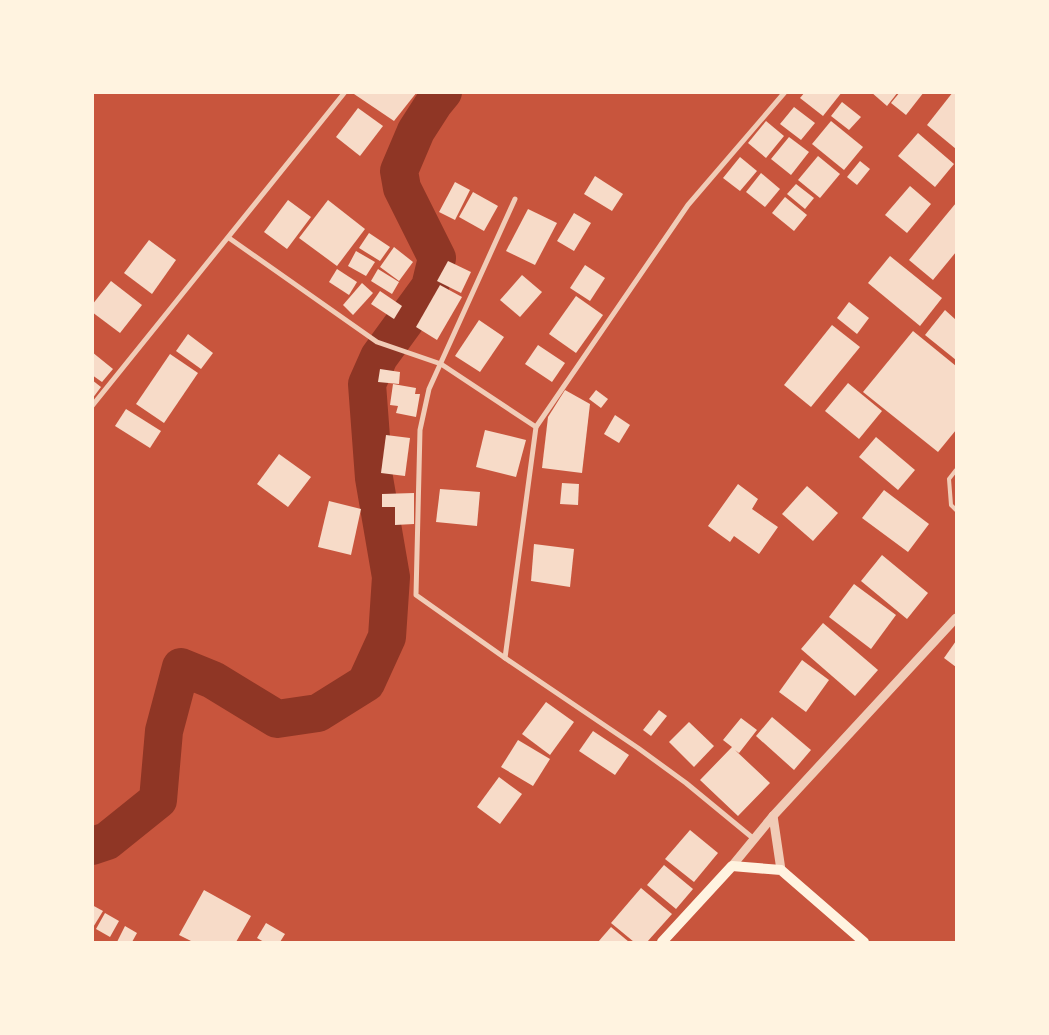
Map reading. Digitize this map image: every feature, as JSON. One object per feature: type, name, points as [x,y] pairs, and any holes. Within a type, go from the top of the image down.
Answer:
[{"type":"main road","points":[[662,942],[732,866],[781,870],[864,942]]},
{"type":"street","points":[[92,406],[345,92]]},
{"type":"street","points":[[505,658],[536,427],[688,205],[785,92]]},
{"type":"street","points":[[515,199],[428,390],[420,430],[416,595],[638,748],[686,783],[754,839]]},
{"type":"street","points":[[229,238],[376,342],[441,364],[536,427]]},
{"type":"street","points":[[732,866],[773,816],[956,618]]},
{"type":"street","points":[[773,816],[781,870]]},
{"type":"lane","points":[[956,470],[949,479],[951,506],[956,510]]},
{"type":"building","points":[[355,92],[417,92],[394,121],[354,94]]},
{"type":"building","points":[[805,92],[842,92],[823,116],[800,98]]},
{"type":"building","points":[[871,92],[898,92],[887,106]]},
{"type":"building","points":[[900,92],[924,92],[906,115],[891,103]]},
{"type":"building","points":[[953,92],[956,92],[956,149],[927,125]]},
{"type":"building","points":[[842,102],[861,117],[849,130],[831,116]]},
{"type":"building","points":[[794,107],[815,123],[801,140],[780,124]]},
{"type":"building","points":[[358,108],[383,126],[360,156],[336,137]]},
{"type":"building","points":[[766,121],[784,136],[766,158],[748,143]]},
{"type":"building","points":[[831,121],[863,147],[844,170],[812,144]]},
{"type":"building","points":[[918,133],[954,164],[935,187],[898,156]]},
{"type":"building","points":[[789,137],[809,152],[791,175],[771,159]]},
{"type":"building","points":[[818,156],[840,174],[820,198],[798,180]]},
{"type":"building","points":[[740,157],[757,171],[740,191],[723,178]]},
{"type":"building","points":[[860,161],[870,169],[857,185],[847,177]]},
{"type":"building","points":[[761,173],[780,189],[765,207],[746,192]]},
{"type":"building","points":[[595,176],[623,194],[612,211],[584,194]]},
{"type":"building","points":[[455,182],[470,190],[455,220],[439,212]]},
{"type":"building","points":[[796,184],[814,198],[805,209],[787,194]]},
{"type":"building","points":[[910,186],[931,204],[907,233],[885,215]]},
{"type":"building","points":[[473,192],[498,206],[484,231],[459,217]]},
{"type":"building","points":[[785,197],[807,215],[794,231],[772,213]]},
{"type":"building","points":[[288,200],[311,217],[287,249],[264,232]]},
{"type":"building","points":[[328,200],[365,229],[337,266],[299,238]]},
{"type":"building","points":[[956,203],[956,252],[933,280],[909,260]]},
{"type":"building","points":[[528,209],[557,223],[535,265],[506,251]]},
{"type":"building","points":[[574,213],[591,223],[574,251],[557,241]]},
{"type":"building","points":[[369,233],[390,247],[380,261],[359,248]]},
{"type":"building","points":[[149,240],[176,260],[152,294],[124,273]]},
{"type":"building","points":[[394,247],[413,262],[399,281],[380,267]]},
{"type":"building","points":[[356,251],[375,262],[366,276],[348,266]]},
{"type":"building","points":[[890,256],[942,298],[920,326],[868,283]]},
{"type":"building","points":[[448,261],[471,272],[461,293],[437,281]]},
{"type":"building","points":[[585,265],[605,278],[590,301],[570,288]]},
{"type":"building","points":[[337,269],[357,282],[349,295],[329,282]]},
{"type":"building","points":[[378,269],[399,282],[392,294],[371,281]]},
{"type":"building","points":[[522,275],[542,292],[520,317],[500,300]]},
{"type":"building","points":[[111,281],[142,305],[120,333],[92,312],[92,305]]},
{"type":"building","points":[[362,283],[373,293],[353,315],[343,305]]},
{"type":"building","points":[[440,285],[462,297],[437,340],[416,327]]},
{"type":"building","points":[[380,291],[402,306],[394,319],[371,304]]},
{"type":"building","points":[[576,296],[603,315],[576,353],[549,334]]},
{"type":"building","points":[[849,302],[869,318],[857,334],[837,318]]},
{"type":"building","points":[[945,310],[956,320],[956,360],[925,335]]},
{"type":"building","points":[[479,320],[504,337],[480,372],[455,356]]},
{"type":"building","points":[[832,325],[860,347],[811,407],[784,385]]},
{"type":"building","points":[[913,331],[956,366],[956,430],[938,452],[863,392]]},
{"type":"building","points":[[188,334],[213,353],[201,369],[176,351]]},
{"type":"building","points":[[538,345],[565,363],[552,382],[525,364]]},
{"type":"building","points":[[92,352],[113,369],[102,382],[92,375]]},
{"type":"building","points":[[170,354],[198,373],[164,423],[136,404]]},
{"type":"building","points":[[380,369],[400,372],[399,384],[378,382]]},
{"type":"building","points":[[92,380],[101,387],[92,399]]},
{"type":"building","points":[[848,383],[882,411],[859,439],[825,411]]},
{"type":"building","points":[[393,384],[416,388],[415,394],[420,394],[416,417],[396,413],[398,406],[390,405]]},
{"type":"building","points":[[565,390],[590,404],[582,473],[542,468],[548,417]]},
{"type":"building","points":[[596,390],[608,399],[601,408],[589,399]]},
{"type":"building","points":[[126,409],[161,431],[150,448],[115,426]]},
{"type":"building","points":[[615,415],[630,425],[619,443],[604,434]]},
{"type":"building","points":[[485,430],[526,440],[516,477],[476,467]]},
{"type":"building","points":[[386,435],[410,438],[405,476],[381,473]]},
{"type":"building","points":[[876,437],[915,470],[898,490],[859,457]]},
{"type":"building","points":[[279,454],[311,477],[288,507],[257,484]]},
{"type":"building","points":[[562,483],[579,484],[578,505],[560,504]]},
{"type":"building","points":[[738,484],[758,499],[752,509],[778,527],[759,554],[734,536],[730,542],[708,526]]},
{"type":"building","points":[[807,486],[838,513],[813,541],[782,514]]},
{"type":"building","points":[[440,489],[480,492],[477,526],[436,522]]},
{"type":"building","points":[[884,490],[929,524],[908,552],[862,518]]},
{"type":"building","points":[[414,493],[414,524],[395,525],[395,507],[382,507],[382,494]]},
{"type":"building","points":[[329,501],[361,509],[351,555],[318,547]]},
{"type":"building","points":[[534,544],[574,549],[570,587],[531,581]]},
{"type":"building","points":[[882,555],[928,593],[907,619],[861,581]]},
{"type":"building","points":[[854,584],[896,615],[871,649],[829,617]]},
{"type":"building","points":[[823,623],[878,670],[855,696],[801,649]]},
{"type":"building","points":[[956,641],[956,667],[944,658]]},
{"type":"building","points":[[802,660],[829,680],[806,712],[779,692]]},
{"type":"building","points":[[546,702],[574,722],[550,755],[522,734]]},
{"type":"building","points":[[659,710],[667,716],[651,736],[643,730]]},
{"type":"building","points":[[772,717],[811,750],[794,770],[756,736]]},
{"type":"building","points":[[741,718],[757,730],[739,753],[735,750],[770,783],[738,816],[700,780],[732,747],[723,740]]},
{"type":"building","points":[[689,722],[714,746],[694,767],[669,742]]},
{"type":"building","points":[[593,731],[629,755],[615,775],[579,751]]},
{"type":"building","points":[[518,740],[550,759],[533,786],[501,767]]},
{"type":"building","points":[[499,777],[522,794],[500,824],[477,807]]},
{"type":"building","points":[[690,830],[718,853],[694,882],[665,859]]},
{"type":"building","points":[[664,865],[693,889],[676,909],[647,885]]},
{"type":"building","points":[[641,888],[672,914],[647,942],[634,942],[611,923]]},
{"type":"building","points":[[204,890],[251,916],[236,942],[193,942],[179,935]]},
{"type":"building","points":[[92,905],[103,911],[92,929]]},
{"type":"building","points":[[105,913],[119,921],[110,937],[96,929]]},
{"type":"building","points":[[266,923],[285,934],[280,942],[264,942],[257,938]]},
{"type":"building","points":[[125,926],[137,933],[132,942],[117,942]]},
{"type":"building","points":[[611,927],[629,942],[598,942]]},
{"type":"waterway","points":[[92,846],[107,841],[158,800],[164,731],[181,667],[213,680],[277,719],[318,713],[366,683],[387,637],[391,577],[374,478],[367,384],[379,357],[430,287],[437,258],[402,188],[399,171],[416,131],[443,92]]}]
